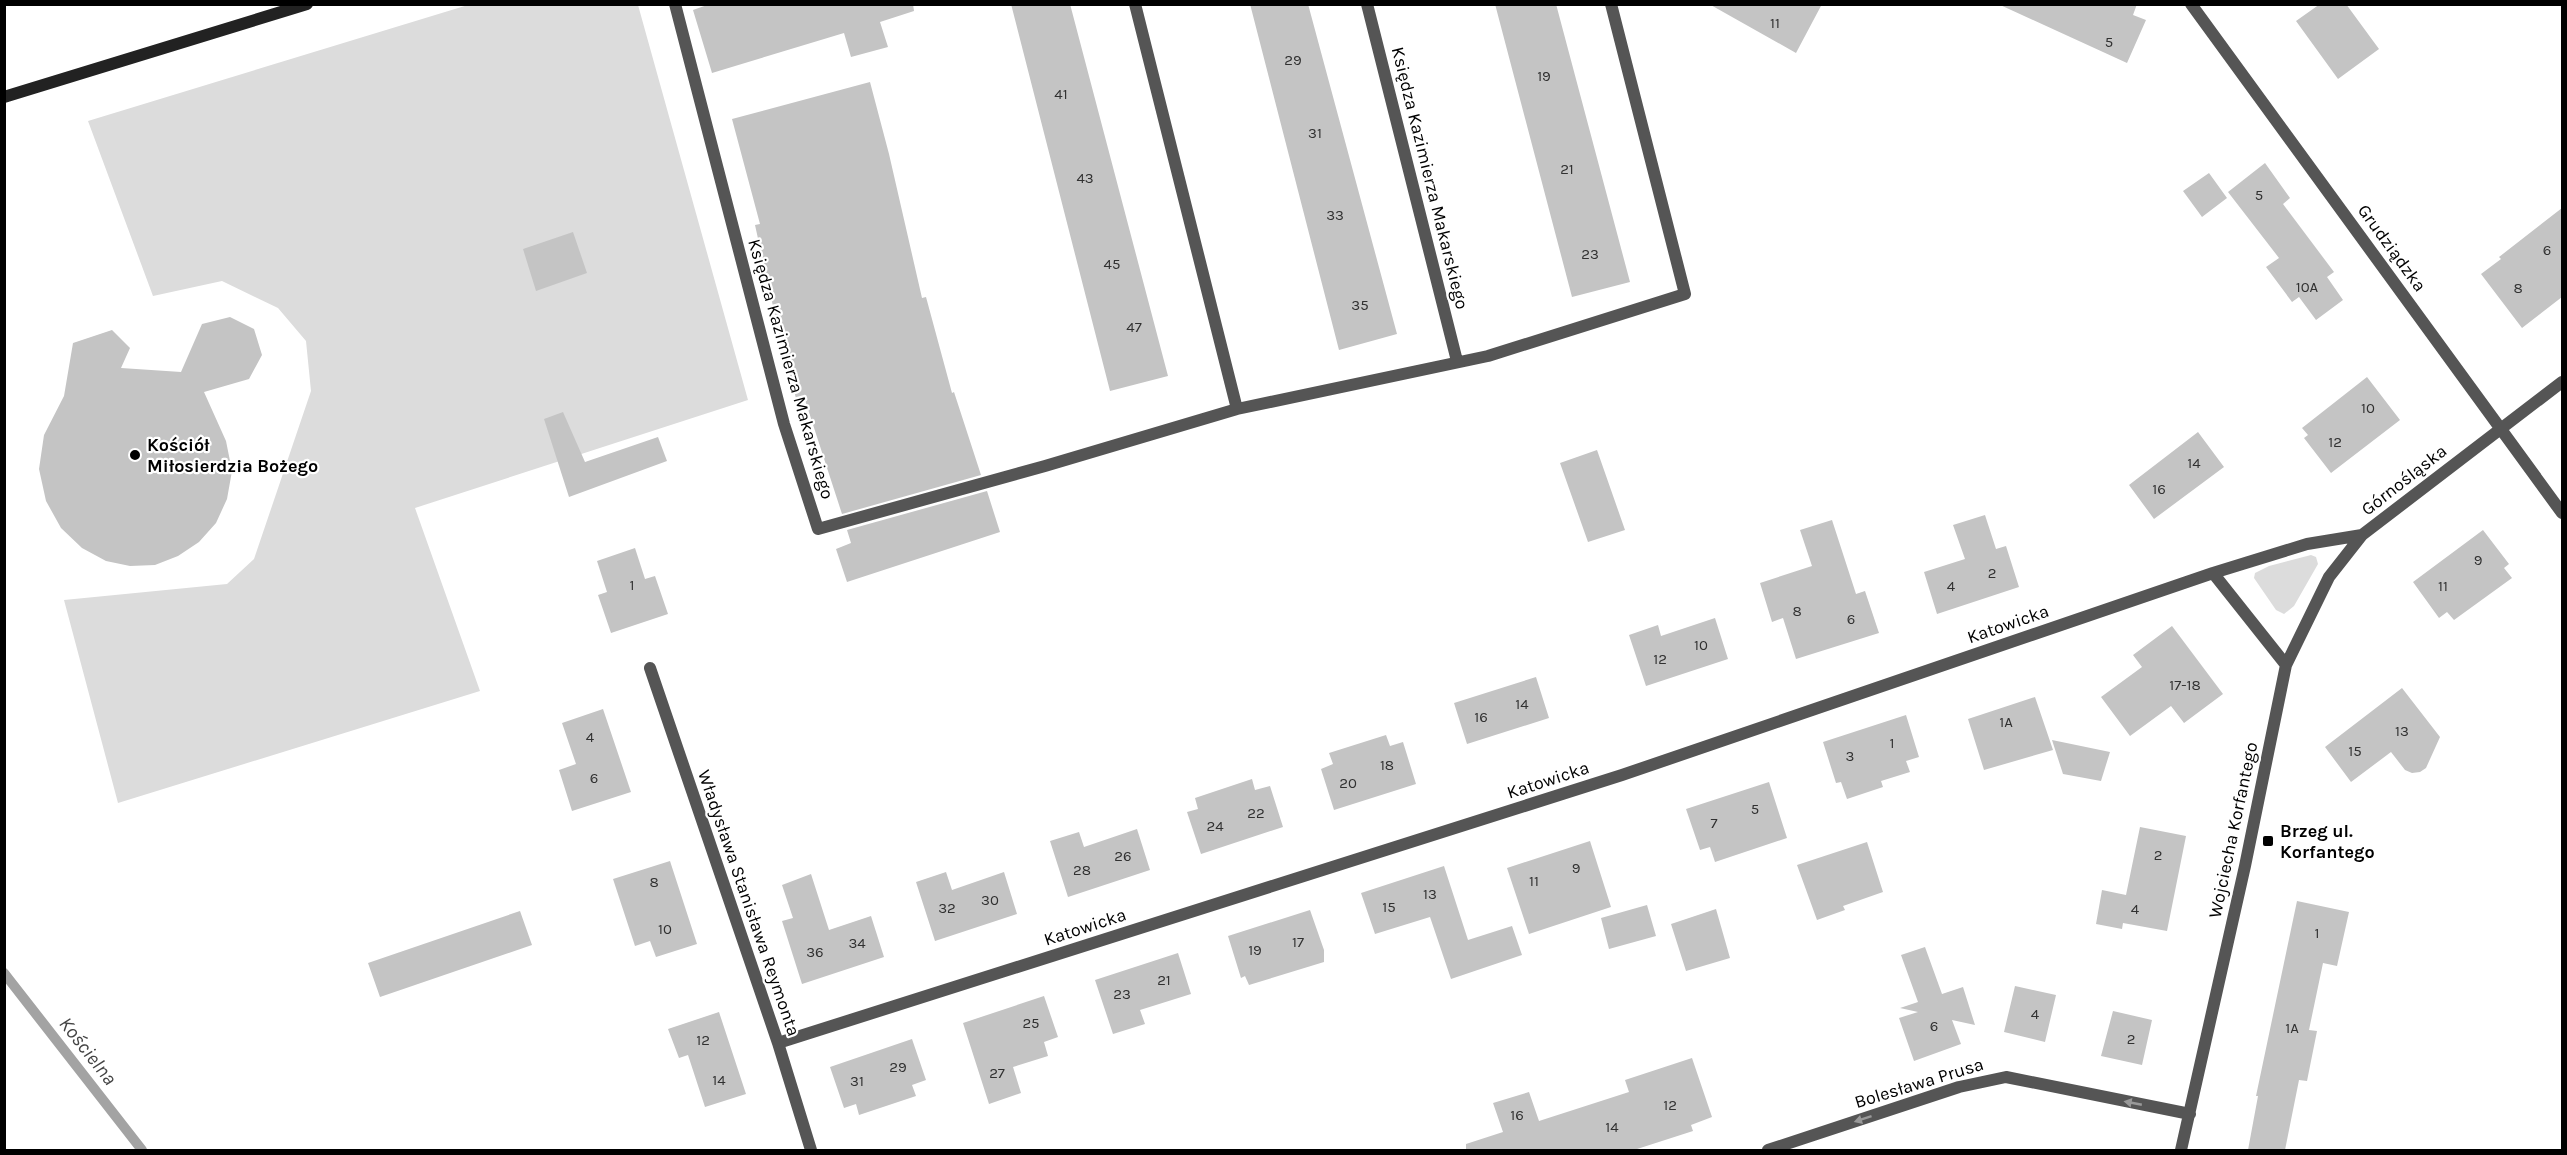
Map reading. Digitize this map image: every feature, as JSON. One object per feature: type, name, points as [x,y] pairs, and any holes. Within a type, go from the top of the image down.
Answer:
[{"type":"street","points":[[4,97],[307,4]]},
{"type":"street","name":"Księdza Kazimierza Makarskiego","points":[[675,4],[784,424],[818,529],[1045,466],[1237,409],[1488,356],[1685,294],[1611,4]]},
{"type":"street","points":[[1135,4],[1237,409]]},
{"type":"street","name":"Księdza Kazimierza Makarskiego","points":[[1367,4],[1458,361]]},
{"type":"street","name":"Grudziądzka","points":[[2191,4],[2562,513]]},
{"type":"street","name":"Górnośląska","points":[[2213,573],[2307,544],[2362,535],[2562,381]]},
{"type":"street","name":"Wojciecha Korfantego","points":[[2181,1150],[2286,665],[2330,577],[2362,535]]},
{"type":"street","points":[[2213,573],[2286,665]]},
{"type":"street","name":"Katowicka","points":[[778,1043],[1622,775],[2213,573]]},
{"type":"street","name":"Władysława Stanisława Reymonta","points":[[650,668],[778,1043],[811,1150]]},
{"type":"street","name":"Bolesława Prusa","points":[[1768,1150],[1959,1087],[2006,1077],[2190,1114]]},
{"type":"shaded area","points":[[468,5],[638,5],[748,400],[415,508],[480,691],[118,803],[64,600],[227,584],[254,559],[311,391],[306,341],[278,308],[222,281],[153,296],[88,121]]},
{"type":"shaded area","points":[[2311,555],[2316,557],[2318,564],[2294,606],[2284,614],[2276,610],[2254,578],[2255,573],[2269,566]]},
{"type":"building","points":[[710,4],[913,4],[914,11],[880,22],[888,47],[851,57],[844,33],[712,73],[693,10]]},
{"type":"building","points":[[1011,4],[1070,4],[1168,376],[1110,391]]},
{"type":"building","points":[[1250,4],[1308,4],[1397,334],[1339,350]]},
{"type":"building","points":[[1495,4],[1556,4],[1630,282],[1572,297]]},
{"type":"building","points":[[1709,4],[1822,4],[1796,53]]},
{"type":"building","points":[[1998,4],[2137,4],[2133,15],[2146,20],[2127,63]]},
{"type":"building","points":[[2320,4],[2346,4],[2379,49],[2338,79],[2296,21]]},
{"type":"building","points":[[870,82],[922,298],[926,297],[952,393],[954,392],[981,475],[842,514],[805,400],[797,402],[782,347],[755,225],[760,224],[732,119]]},
{"type":"building","points":[[2265,163],[2290,198],[2283,204],[2334,272],[2327,277],[2343,300],[2316,320],[2299,297],[2292,302],[2266,267],[2279,258],[2228,192]]},
{"type":"building","points":[[2209,173],[2227,198],[2202,217],[2183,191]]},
{"type":"building","points":[[2562,208],[2562,297],[2522,328],[2481,274],[2501,259],[2499,257]]},
{"type":"building","points":[[573,232],[587,273],[536,291],[523,249]]},
{"type":"building","name":"Kościół Miłosierdzia Bożego","points":[[230,317],[254,329],[262,355],[249,379],[204,392],[226,441],[232,471],[227,499],[216,523],[199,542],[178,556],[155,565],[130,566],[106,561],[82,548],[61,528],[46,501],[39,469],[44,435],[64,396],[73,343],[112,330],[130,348],[121,368],[181,372],[202,324]]},
{"type":"building","points":[[2367,377],[2400,420],[2331,473],[2304,438],[2308,435],[2302,428]]},
{"type":"building","points":[[563,412],[585,462],[658,437],[667,461],[569,497],[544,419]]},
{"type":"building","points":[[2198,432],[2224,467],[2154,519],[2129,485]]},
{"type":"building","points":[[1597,450],[1625,530],[1588,542],[1560,463]]},
{"type":"building","points":[[987,491],[1000,532],[847,582],[836,549],[851,543],[847,530]]},
{"type":"building","points":[[1985,515],[1996,549],[2006,546],[2019,587],[1937,614],[1924,572],[1965,559],[1953,525]]},
{"type":"building","points":[[1832,520],[1856,594],[1865,591],[1879,633],[1796,659],[1783,618],[1772,622],[1760,583],[1812,566],[1800,530]]},
{"type":"building","points":[[2483,530],[2509,564],[2504,568],[2512,578],[2454,620],[2447,612],[2439,618],[2413,582]]},
{"type":"building","points":[[635,548],[645,579],[655,576],[668,614],[611,633],[598,595],[607,592],[597,561]]},
{"type":"building","points":[[1715,618],[1728,659],[1646,686],[1629,635],[1658,625],[1661,636]]},
{"type":"building","points":[[2172,626],[2223,694],[2184,723],[2171,706],[2130,736],[2101,697],[2142,667],[2133,655]]},
{"type":"building","points":[[1536,677],[1549,718],[1467,744],[1454,703]]},
{"type":"building","points":[[2402,688],[2440,737],[2426,768],[2412,773],[2405,770],[2391,752],[2351,782],[2325,747]]},
{"type":"building","points":[[2035,697],[2053,750],[1984,770],[1968,719]]},
{"type":"building","points":[[603,709],[631,792],[572,811],[559,770],[576,764],[562,723]]},
{"type":"building","points":[[1906,715],[1919,757],[1906,761],[1910,772],[1881,781],[1883,787],[1847,799],[1841,782],[1836,783],[1823,742]]},
{"type":"building","points":[[1386,735],[1390,746],[1403,742],[1416,784],[1334,810],[1321,769],[1333,764],[1329,753]]},
{"type":"building","points":[[2052,740],[2110,752],[2101,781],[2063,774]]},
{"type":"building","points":[[1252,779],[1255,790],[1270,786],[1283,827],[1201,854],[1187,812],[1198,809],[1195,798]]},
{"type":"building","points":[[1769,782],[1787,838],[1715,862],[1710,847],[1700,850],[1686,809]]},
{"type":"building","points":[[2140,827],[2186,836],[2167,931],[2123,923],[2122,929],[2096,924],[2102,890],[2126,895]]},
{"type":"building","points":[[1137,829],[1150,870],[1068,897],[1050,841],[1079,832],[1084,847]]},
{"type":"building","points":[[1590,841],[1611,907],[1529,934],[1507,868]]},
{"type":"building","points":[[1867,842],[1883,892],[1843,906],[1845,910],[1817,920],[1797,865]]},
{"type":"building","points":[[670,861],[697,944],[656,957],[650,941],[635,946],[613,879]]},
{"type":"building","points":[[1444,866],[1468,940],[1512,926],[1522,955],[1451,979],[1430,917],[1375,934],[1361,893]]},
{"type":"building","points":[[946,872],[952,890],[1004,872],[1017,914],[935,941],[916,882]]},
{"type":"building","points":[[811,874],[829,930],[871,916],[884,957],[802,984],[782,921],[793,918],[782,885]]},
{"type":"building","points":[[2297,901],[2349,912],[2337,966],[2323,963],[2309,1030],[2317,1031],[2307,1081],[2299,1080],[2285,1150],[2248,1150],[2258,1096],[2256,1096]]},
{"type":"building","points":[[1647,905],[1656,936],[1609,949],[1601,918]]},
{"type":"building","points":[[1716,909],[1730,958],[1686,971],[1671,924]]},
{"type":"building","points":[[1310,910],[1324,950],[1324,962],[1249,985],[1245,976],[1241,978],[1228,936]]},
{"type":"building","points":[[520,911],[532,945],[380,997],[368,963]]},
{"type":"building","points":[[1925,947],[1942,994],[1963,987],[1975,1025],[1952,1020],[1961,1044],[1914,1061],[1899,1018],[1918,1012],[1900,1008],[1918,1002],[1901,955]]},
{"type":"building","points":[[1178,953],[1191,994],[1140,1010],[1145,1024],[1113,1034],[1095,980]]},
{"type":"building","points":[[2015,986],[2056,995],[2045,1042],[2004,1032]]},
{"type":"building","points":[[1044,996],[1058,1037],[1044,1042],[1048,1056],[1013,1067],[1021,1093],[989,1104],[963,1023]]},
{"type":"building","points":[[2113,1011],[2152,1020],[2142,1065],[2101,1056]]},
{"type":"building","points":[[719,1012],[746,1094],[705,1107],[688,1055],[679,1058],[668,1029]]},
{"type":"building","points":[[912,1039],[926,1080],[912,1085],[916,1096],[859,1115],[856,1104],[844,1108],[830,1067]]},
{"type":"building","points":[[1692,1058],[1712,1117],[1691,1125],[1693,1131],[1634,1150],[1466,1150],[1466,1144],[1503,1132],[1493,1103],[1529,1092],[1539,1121],[1629,1092],[1625,1080]]},
{"type":"waterway","name":"Kościelna","points":[[4,973],[142,1150]]},
{"type":"place","name":"Kościół Miłosierdzia Bożego","points":[[135,455]]},
{"type":"place","name":"Brzeg ul. Korfantego","points":[[2268,841]]}]
